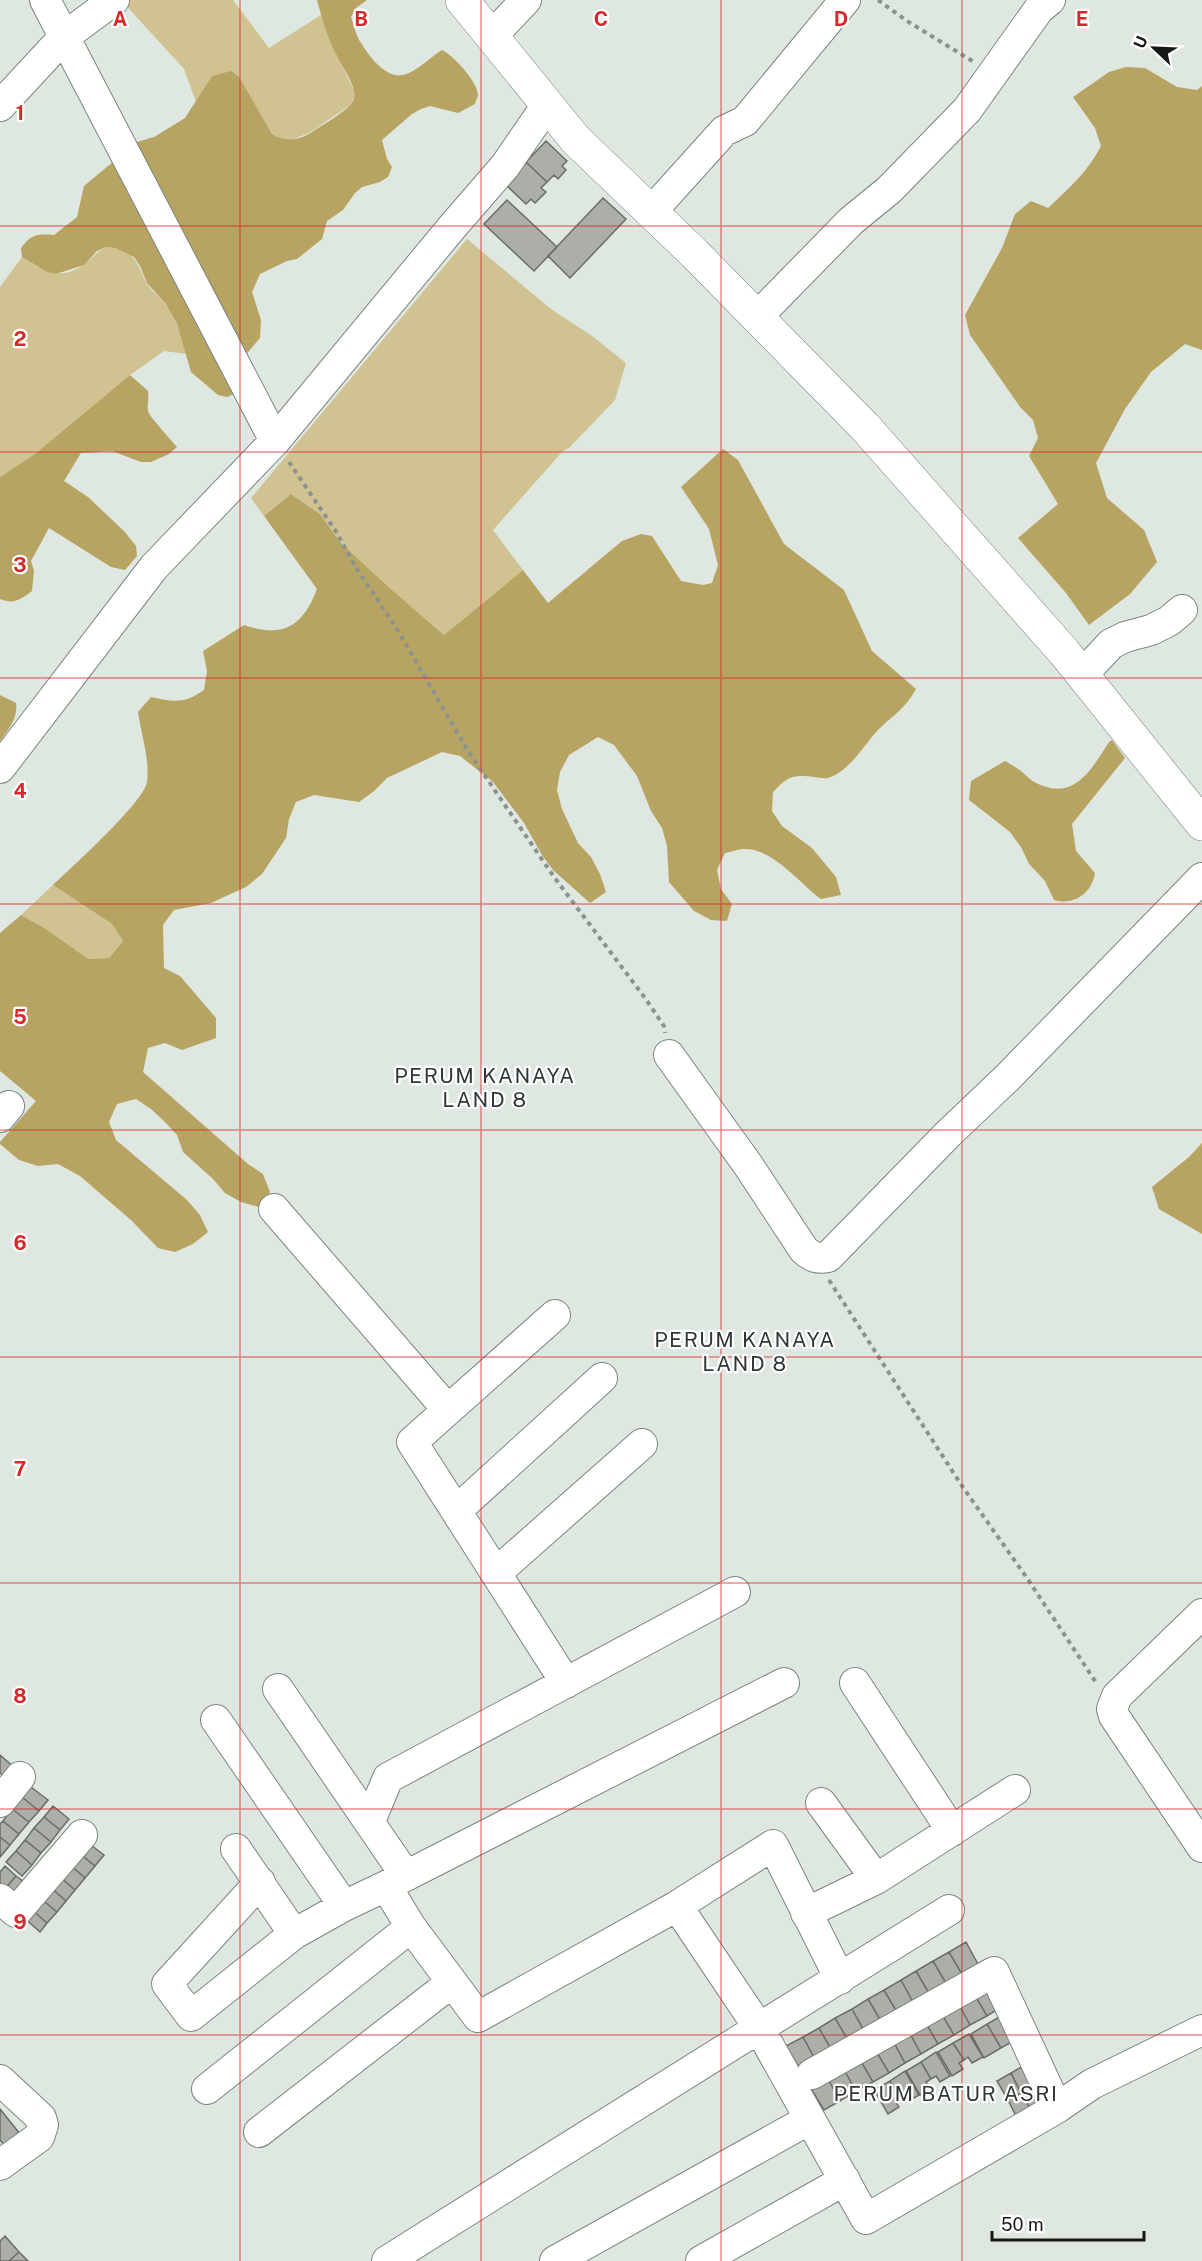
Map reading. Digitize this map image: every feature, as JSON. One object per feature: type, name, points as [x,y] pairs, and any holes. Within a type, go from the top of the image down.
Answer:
[{"type":"main road","points":[[462,0],[576,140],[757,317],[865,427],[1082,675],[1202,824]]},
{"type":"street","points":[[45,0],[275,441]]},
{"type":"street","points":[[0,106],[64,37],[114,0]]},
{"type":"street","points":[[492,36],[526,0]]},
{"type":"street","points":[[651,212],[724,131],[745,121],[845,0]]},
{"type":"street","points":[[757,317],[851,221],[889,190],[967,110],[1039,9],[1050,0]]},
{"type":"street","points":[[0,768],[154,567],[275,441],[505,166],[547,105]]},
{"type":"street","points":[[1082,675],[1111,644],[1151,630],[1169,621],[1182,610]]},
{"type":"street","points":[[669,1055],[804,1250],[820,1259],[828,1257],[1202,878]]},
{"type":"street","points":[[274,1209],[448,1410]]},
{"type":"street","points":[[555,1315],[412,1442],[566,1683]]},
{"type":"street","points":[[456,1511],[602,1378]]},
{"type":"street","points":[[496,1573],[642,1444]]},
{"type":"street","points":[[370,1821],[388,1778],[735,1593]]},
{"type":"street","points":[[1202,1614],[1116,1696],[1112,1709],[1114,1716],[1202,1847]]},
{"type":"street","points":[[260,1882],[167,1984],[191,2016],[294,1934],[344,1906],[784,1683]]},
{"type":"street","points":[[855,1683],[952,1831]]},
{"type":"street","points":[[278,1689],[370,1821],[396,1881],[411,1926],[478,2018],[678,1906],[773,1845],[840,1979]]},
{"type":"street","points":[[216,1720],[344,1906]]},
{"type":"street","points":[[0,1802],[20,1777]]},
{"type":"street","points":[[806,1913],[876,1879],[1015,1790]]},
{"type":"street","points":[[821,1803],[876,1879]]},
{"type":"street","points":[[0,1899],[16,1912],[82,1835]]},
{"type":"street","points":[[236,1849],[294,1934]]},
{"type":"street","points":[[678,1906],[759,2028],[866,2219],[1057,2108],[1092,2084],[1202,2030]]},
{"type":"street","points":[[387,2261],[949,1910]]},
{"type":"street","points":[[207,2089],[411,1926]]},
{"type":"street","points":[[812,2074],[994,1972],[1057,2108]]},
{"type":"street","points":[[259,2132],[452,1983]]},
{"type":"street","points":[[0,2080],[40,2118],[43,2125],[39,2137],[0,2165]]},
{"type":"street","points":[[555,2261],[810,2119]]},
{"type":"street","points":[[701,2261],[845,2180]]},
{"type":"path","points":[[878,0],[924,32],[993,73]]},
{"type":"path","points":[[275,441],[397,628],[468,751],[554,878],[664,1026],[669,1055]]},
{"type":"path","points":[[820,1259],[828,1280],[962,1486],[1028,1578],[1099,1687],[1114,1702]]},
{"type":"shaded area","points":[[121,0],[233,0],[269,48],[321,15],[337,56],[354,90],[354,99],[349,106],[309,133],[291,140],[281,139],[272,134],[261,116],[212,76],[196,102],[184,69]]},
{"type":"shaded area","points":[[317,0],[367,0],[356,8],[351,17],[356,34],[373,60],[390,74],[408,73],[442,50],[464,70],[474,83],[478,96],[475,104],[458,113],[430,106],[412,114],[382,140],[387,159],[392,167],[388,177],[362,187],[355,193],[343,210],[327,221],[322,239],[297,259],[287,261],[260,274],[252,292],[261,320],[260,338],[227,377],[236,393],[227,397],[218,395],[191,372],[177,324],[166,304],[147,283],[134,257],[115,248],[106,247],[97,251],[84,265],[56,274],[47,272],[22,257],[21,248],[35,236],[54,235],[77,217],[84,186],[137,142],[154,137],[185,118],[212,76],[231,71],[239,77],[272,134],[283,139],[304,136],[343,112],[354,99],[353,88],[331,43]]},
{"type":"shaded area","points":[[1126,67],[1145,68],[1177,87],[1197,90],[1202,86],[1202,350],[1185,344],[1151,372],[1125,409],[1096,463],[1107,498],[1144,530],[1157,562],[1130,594],[1089,625],[1066,593],[1018,538],[1058,504],[1029,456],[1038,438],[1033,420],[1020,407],[970,335],[965,315],[1002,248],[1015,214],[1031,201],[1048,208],[1084,172],[1101,146],[1095,128],[1073,97],[1109,72]]},
{"type":"shaded area","points":[[467,239],[551,309],[592,336],[626,363],[615,400],[570,447],[562,452],[493,530],[523,570],[444,635],[340,542],[320,514],[291,494],[264,516],[251,498]]},
{"type":"shaded area","points":[[106,247],[124,251],[134,258],[152,291],[165,303],[170,312],[187,354],[164,351],[130,375],[36,453],[0,477],[0,287],[22,257],[44,270],[66,273],[83,265]]},
{"type":"shaded area","points":[[130,375],[148,391],[149,414],[177,447],[169,454],[151,462],[141,462],[112,451],[81,453],[64,481],[88,497],[124,531],[136,546],[137,556],[125,570],[111,567],[49,528],[31,561],[34,571],[32,591],[17,600],[0,599],[0,477],[36,453]]},
{"type":"shaded area","points":[[723,449],[738,460],[784,544],[844,590],[872,651],[916,689],[903,707],[878,730],[843,770],[826,778],[800,776],[790,778],[773,792],[772,811],[782,826],[812,848],[836,877],[841,895],[821,899],[775,860],[755,850],[742,849],[725,853],[717,870],[721,889],[732,904],[727,921],[711,920],[694,911],[669,882],[667,846],[662,828],[651,811],[637,776],[614,745],[598,737],[569,755],[560,772],[557,790],[562,809],[578,843],[591,857],[606,892],[590,903],[553,870],[524,823],[493,782],[460,756],[442,752],[387,778],[359,802],[314,795],[296,802],[289,819],[286,838],[262,874],[246,887],[211,903],[174,910],[163,925],[164,968],[180,976],[216,1018],[216,1038],[182,1050],[165,1043],[148,1048],[143,1072],[248,1164],[263,1174],[270,1192],[259,1207],[241,1202],[225,1193],[183,1152],[177,1135],[165,1122],[136,1099],[117,1104],[109,1122],[116,1140],[187,1200],[200,1215],[208,1232],[193,1244],[175,1252],[158,1248],[132,1221],[80,1176],[58,1164],[38,1166],[19,1160],[0,1144],[36,1101],[0,1071],[0,933],[21,915],[46,929],[88,959],[109,958],[123,941],[112,924],[53,885],[106,835],[143,791],[148,774],[138,712],[151,697],[179,701],[197,695],[204,690],[207,671],[203,651],[244,625],[270,630],[281,630],[290,626],[305,612],[311,602],[317,589],[264,516],[291,494],[320,514],[340,542],[444,635],[523,570],[548,603],[622,541],[641,534],[652,536],[681,581],[703,585],[712,583],[718,565],[709,529],[681,487]]},
{"type":"shaded area","points":[[0,695],[16,703],[16,714],[0,741]]},
{"type":"shaded area","points":[[1112,740],[1125,758],[1072,824],[1076,851],[1095,873],[1093,880],[1081,896],[1068,901],[1054,900],[1045,881],[1029,864],[1021,847],[1010,832],[969,800],[971,781],[1005,761],[1036,783],[1049,788],[1061,789],[1080,780]]},
{"type":"shaded area","points":[[53,885],[112,924],[123,941],[109,958],[87,959],[46,929],[21,915]]},
{"type":"shaded area","points":[[1202,1143],[1202,1234],[1159,1209],[1152,1187],[1189,1157]]},
{"type":"building","points":[[546,141],[567,161],[562,166],[566,170],[558,179],[554,175],[547,182],[526,162]]},
{"type":"building","points":[[526,162],[547,182],[541,188],[546,192],[535,203],[531,199],[526,204],[505,184]]},
{"type":"building","points":[[603,198],[626,219],[570,278],[548,256]]},
{"type":"building","points":[[507,200],[557,247],[534,271],[484,224]]},
{"type":"building","points":[[0,1755],[15,1768],[6,1779],[0,1773]]},
{"type":"building","points":[[31,1787],[48,1800],[39,1811],[22,1797]]},
{"type":"building","points":[[22,1797],[39,1811],[29,1822],[12,1809]]},
{"type":"building","points":[[53,1806],[69,1819],[60,1830],[44,1817]]},
{"type":"building","points":[[12,1809],[29,1822],[19,1834],[3,1821]]},
{"type":"building","points":[[44,1817],[60,1830],[51,1842],[34,1828]]},
{"type":"building","points":[[3,1821],[19,1834],[10,1845],[0,1837],[0,1824]]},
{"type":"building","points":[[34,1828],[51,1842],[41,1853],[25,1840]]},
{"type":"building","points":[[0,1837],[10,1845],[0,1857]]},
{"type":"building","points":[[25,1840],[41,1853],[32,1865],[16,1851]]},
{"type":"building","points":[[87,1842],[104,1855],[95,1866],[79,1853]]},
{"type":"building","points":[[16,1851],[32,1865],[22,1876],[6,1862]]},
{"type":"building","points":[[79,1853],[95,1866],[85,1878],[69,1864]]},
{"type":"building","points":[[69,1864],[85,1878],[75,1890],[59,1876]]},
{"type":"building","points":[[5,1866],[16,1876],[2,1892],[0,1872]]},
{"type":"building","points":[[16,1876],[28,1885],[14,1902],[2,1892]]},
{"type":"building","points":[[59,1876],[75,1890],[66,1901],[50,1887]]},
{"type":"building","points":[[50,1887],[66,1901],[57,1912],[40,1898]]},
{"type":"building","points":[[40,1898],[57,1912],[47,1923],[31,1909]]},
{"type":"building","points":[[31,1909],[47,1923],[40,1932],[24,1918]]},
{"type":"building","points":[[966,1942],[979,1966],[963,1976],[949,1952]]},
{"type":"building","points":[[949,1952],[963,1976],[947,1985],[933,1961]]},
{"type":"building","points":[[933,1961],[947,1985],[930,1995],[916,1971]]},
{"type":"building","points":[[916,1971],[930,1995],[914,2004],[901,1980]]},
{"type":"building","points":[[901,1980],[914,2004],[898,2014],[884,1990]]},
{"type":"building","points":[[989,1982],[1003,2006],[987,2016],[973,1992]]},
{"type":"building","points":[[884,1990],[898,2014],[882,2023],[868,1999]]},
{"type":"building","points":[[973,1992],[987,2016],[970,2025],[957,2001]]},
{"type":"building","points":[[868,1999],[882,2023],[865,2032],[852,2009]]},
{"type":"building","points":[[957,2001],[970,2025],[954,2035],[940,2011]]},
{"type":"building","points":[[852,2009],[865,2033],[849,2042],[835,2018]]},
{"type":"building","points":[[940,2011],[954,2035],[938,2044],[924,2020]]},
{"type":"building","points":[[1003,2015],[1017,2039],[1001,2048],[987,2024]]},
{"type":"building","points":[[835,2018],[849,2042],[832,2051],[819,2028]]},
{"type":"building","points":[[924,2020],[938,2044],[921,2054],[908,2030]]},
{"type":"building","points":[[987,2024],[1001,2048],[984,2058],[971,2034]]},
{"type":"building","points":[[819,2028],[832,2051],[816,2061],[803,2037]]},
{"type":"building","points":[[908,2030],[921,2054],[905,2063],[892,2039]]},
{"type":"building","points":[[969,2034],[983,2057],[972,2063],[968,2057],[964,2060],[953,2043]]},
{"type":"building","points":[[803,2037],[816,2061],[800,2070],[786,2046]]},
{"type":"building","points":[[892,2039],[905,2063],[889,2073],[875,2049]]},
{"type":"building","points":[[953,2043],[964,2060],[959,2063],[963,2069],[952,2076],[938,2052]]},
{"type":"building","points":[[875,2049],[889,2073],[873,2082],[859,2058]]},
{"type":"building","points":[[936,2052],[950,2076],[940,2082],[936,2076],[931,2079],[921,2062]]},
{"type":"building","points":[[859,2058],[873,2082],[856,2091],[843,2068]]},
{"type":"building","points":[[921,2062],[931,2079],[926,2082],[930,2088],[920,2095],[906,2071]]},
{"type":"building","points":[[1023,2066],[1034,2086],[1021,2093],[1011,2073]]},
{"type":"building","points":[[843,2068],[856,2091],[840,2101],[827,2077]]},
{"type":"building","points":[[905,2071],[919,2095],[909,2101],[905,2095],[900,2098],[890,2081]]},
{"type":"building","points":[[1011,2073],[1021,2093],[1008,2100],[997,2081]]},
{"type":"building","points":[[827,2077],[840,2101],[824,2110],[810,2087]]},
{"type":"building","points":[[890,2081],[900,2098],[895,2101],[899,2107],[888,2114],[874,2090]]},
{"type":"building","points":[[1034,2086],[1044,2103],[1031,2110],[1021,2093]]},
{"type":"building","points":[[1021,2093],[1031,2110],[1017,2118],[1008,2100]]},
{"type":"building","points":[[0,2109],[20,2134],[5,2146],[0,2140]]},
{"type":"building","points":[[5,2236],[19,2252],[9,2261],[0,2261],[0,2241]]},
{"type":"building","points":[[19,2252],[28,2261],[9,2261]]},
{"type":"district","name":"PERUM KANAYA LAND 8","points":[[485,1087]]},
{"type":"district","name":"PERUM KANAYA LAND 8","points":[[745,1351]]},
{"type":"district","name":"PERUM BATUR ASRI","points":[[946,2093]]}]
